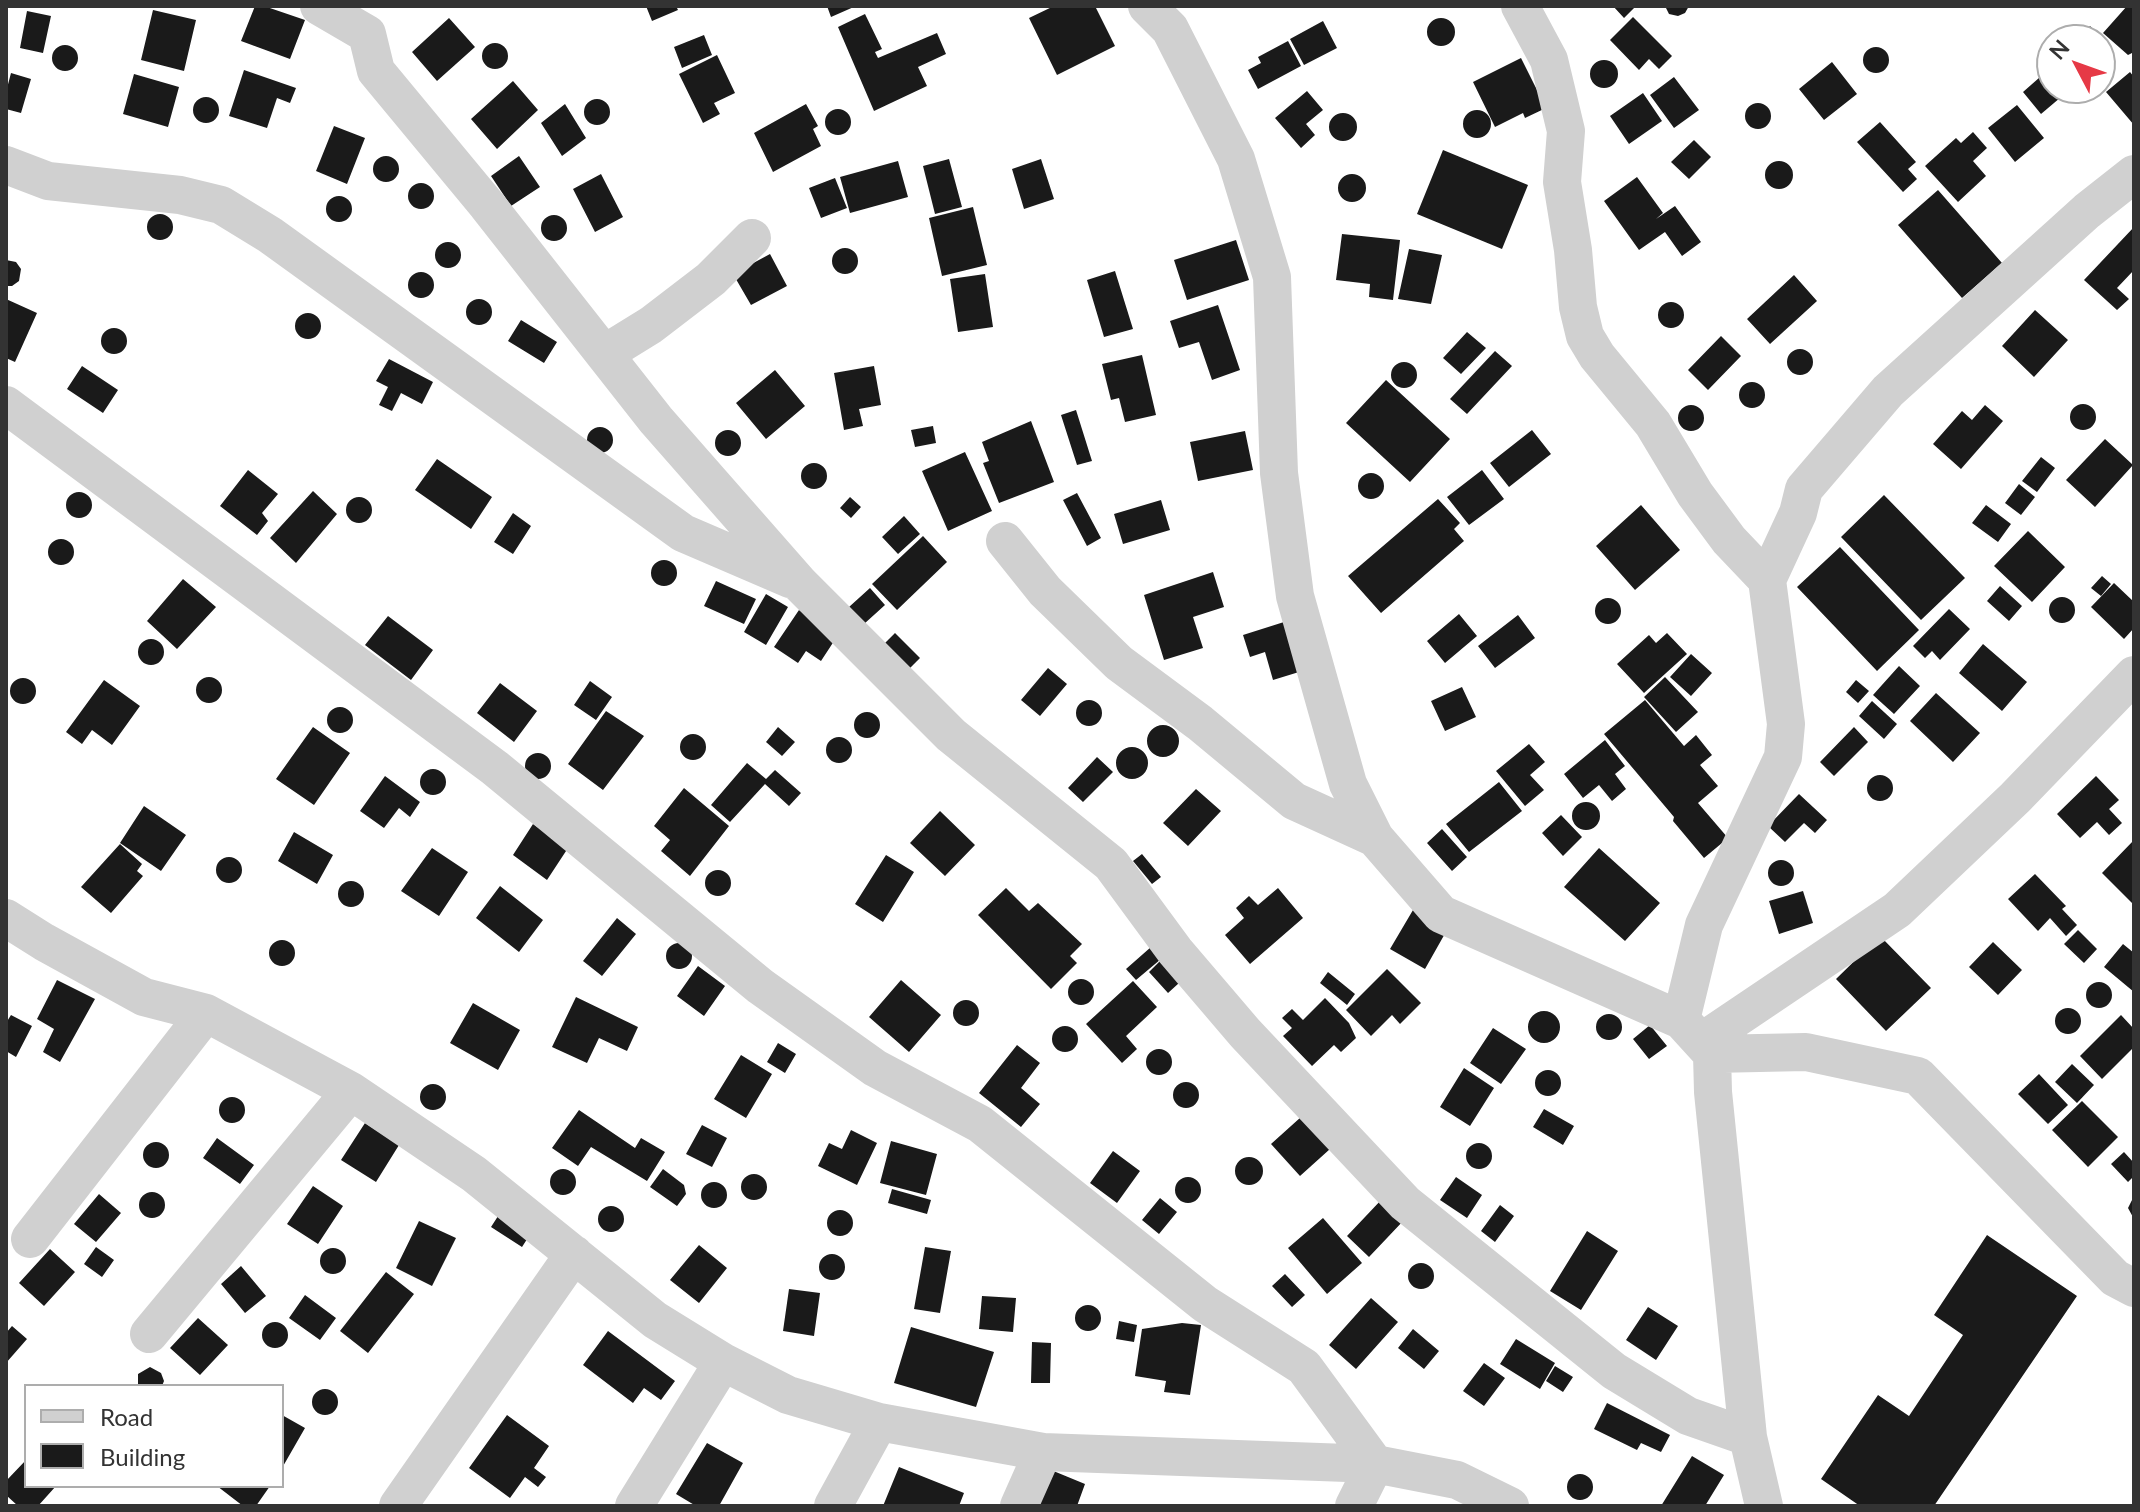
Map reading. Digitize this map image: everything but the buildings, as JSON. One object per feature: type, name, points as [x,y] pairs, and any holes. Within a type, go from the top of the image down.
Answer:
[{"type":"street","points":[[319,6],[367,34],[376,71],[487,205],[656,420],[800,584],[951,735],[1111,864],[1175,951],[1245,1033],[1405,1203],[1614,1371],[1688,1416],[1748,1437]]},
{"type":"street","points":[[1147,6],[1170,29],[1236,159],[1272,277],[1279,473],[1295,596],[1348,784],[1375,838],[1441,914],[1698,1038],[1806,1052],[1918,1076],[2128,1276]]},
{"type":"street","points":[[1520,6],[1549,60],[1566,131],[1562,182],[1578,307],[1585,336],[1597,356],[1653,424],[1695,494],[1729,540],[1767,580]]},
{"type":"street","points":[[6,165],[48,181],[180,195],[221,205],[270,235],[683,533],[800,584]]},
{"type":"street","points":[[1764,1506],[1748,1437],[1713,1092],[1698,1038],[1704,925],[1783,757],[1786,724],[1767,580],[1798,513],[1804,489],[1888,391],[2087,211],[2134,174]]},
{"type":"street","points":[[604,354],[651,325],[711,279],[752,238]]},
{"type":"street","points":[[6,405],[495,768],[760,986],[875,1068],[980,1124],[1205,1304],[1304,1367],[1375,1464]]},
{"type":"street","points":[[1005,541],[1045,591],[1119,663],[1200,723],[1294,801],[1375,838]]},
{"type":"street","points":[[1698,1038],[1897,910],[2015,798],[2134,675]]},
{"type":"street","points":[[6,918],[144,997],[206,1013],[351,1091],[474,1174],[655,1320],[723,1362],[788,1395],[879,1422],[1043,1452],[1375,1464],[1457,1480],[1510,1506]]},
{"type":"street","points":[[30,1239],[206,1013]]},
{"type":"street","points":[[149,1334],[351,1091]]},
{"type":"street","points":[[398,1506],[574,1254]]},
{"type":"street","points":[[634,1506],[723,1362]]},
{"type":"street","points":[[833,1506],[879,1422]]},
{"type":"street","points":[[1019,1506],[1043,1452]]},
{"type":"street","points":[[1354,1506],[1375,1464]]}]
